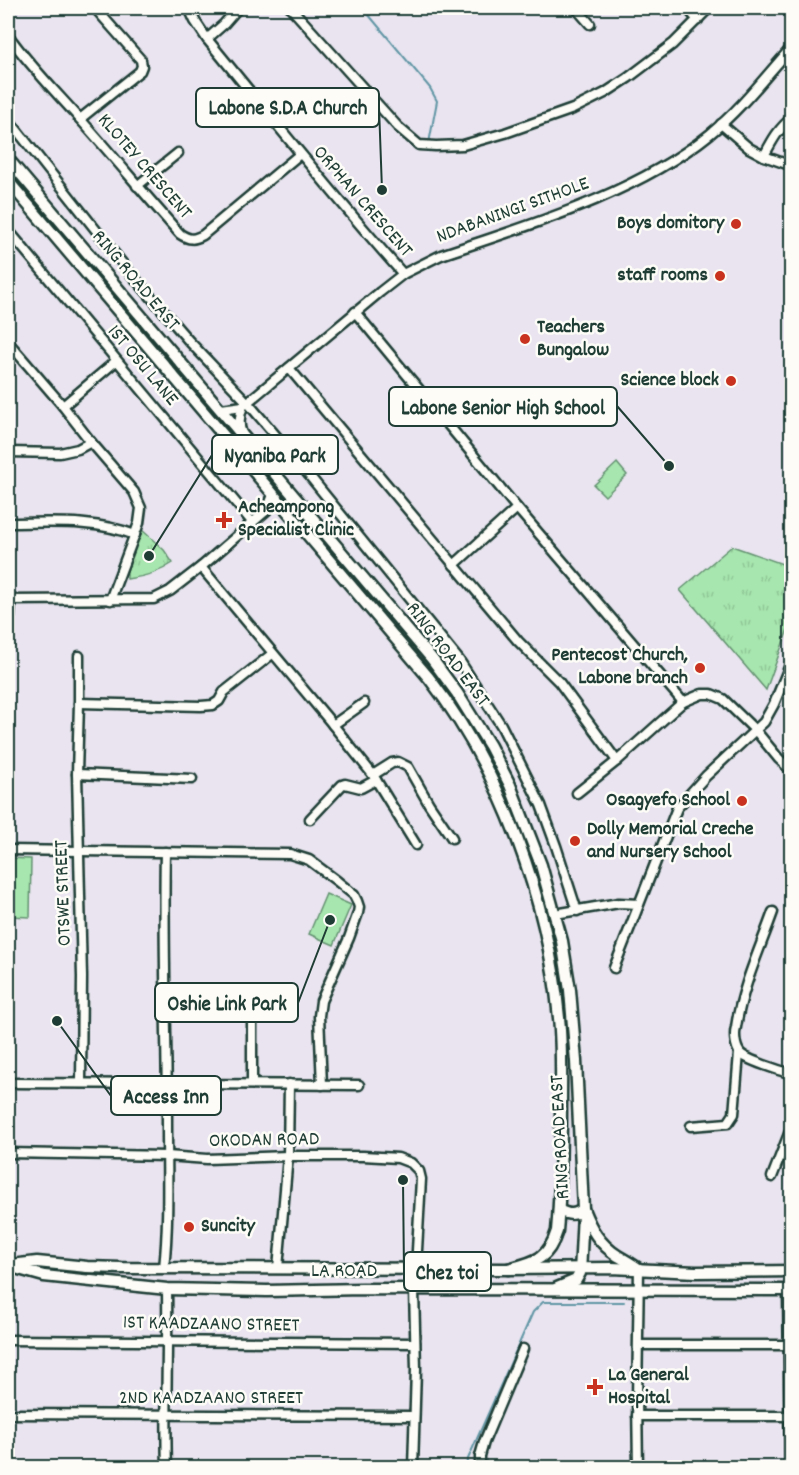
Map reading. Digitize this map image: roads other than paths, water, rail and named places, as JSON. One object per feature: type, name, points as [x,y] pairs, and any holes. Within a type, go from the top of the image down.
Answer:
[{"type":"main road","name":"RING ROAD EAST","points":[[8,159],[425,651],[457,693],[490,746],[510,785],[541,865],[562,941],[570,990],[576,1060],[583,1209],[598,1240],[617,1256],[639,1269]]},
{"type":"main road","name":"RING ROAD EAST","points":[[8,181],[440,692],[477,753],[505,810],[536,894],[552,969],[561,1048],[557,1231],[553,1245],[546,1254],[528,1264],[508,1269]]},
{"type":"main road","points":[[505,810],[510,805],[517,804]]},
{"type":"main road","points":[[559,1210],[572,1215],[583,1209]]},
{"type":"main road","points":[[550,1291],[576,1280],[580,1273],[583,1209]]},
{"type":"main road","name":"LA ROAD","points":[[8,1266],[37,1262],[121,1268],[580,1268],[696,1272],[792,1271]]},
{"type":"main road","name":"LA ROAD","points":[[8,1266],[44,1276],[167,1289],[267,1291],[790,1290]]},
{"type":"main road","points":[[120,1285],[121,1268]]},
{"type":"main road","points":[[362,1269],[362,1290]]},
{"type":"street","points":[[80,119],[140,71],[142,66],[141,60],[94,8]]},
{"type":"street","name":"ORPHAN CRESCENT","points":[[189,8],[207,39],[348,212],[403,274]]},
{"type":"street","points":[[207,39],[238,8]]},
{"type":"street","points":[[291,8],[398,127],[419,145],[436,146],[463,146],[505,133],[573,109],[605,93],[673,44],[709,8]]},
{"type":"street","points":[[576,8],[590,24]]},
{"type":"street","points":[[687,8],[698,20]]},
{"type":"street","name":"KLOTEY CRESCENT","points":[[8,34],[52,89],[186,238],[197,239],[229,215],[300,154]]},
{"type":"street","name":"NDABANINGI SITHOLE","points":[[245,404],[403,274],[441,255],[571,210],[676,159],[721,124],[792,47]]},
{"type":"street","points":[[764,156],[774,135],[792,118]]},
{"type":"street","points":[[8,119],[126,268],[295,458],[459,660],[501,725],[540,805],[577,911]]},
{"type":"street","points":[[721,124],[749,148],[792,166]]},
{"type":"street","points":[[137,186],[178,153]]},
{"type":"street","name":"1ST OSU LANE","points":[[8,230],[252,522]]},
{"type":"street","points":[[355,312],[517,508],[683,702]]},
{"type":"street","points":[[8,342],[134,492],[141,508],[135,535],[110,600]]},
{"type":"street","points":[[63,406],[116,361]]},
{"type":"street","points":[[289,368],[518,640],[559,682],[617,761]]},
{"type":"street","points":[[221,409],[245,404]]},
{"type":"street","points":[[243,435],[239,421],[245,404]]},
{"type":"street","points":[[8,452],[60,453],[78,449],[91,442]]},
{"type":"street","points":[[8,639],[9,600],[154,599],[170,591],[267,510],[273,495]]},
{"type":"street","points":[[267,510],[284,508]]},
{"type":"street","points":[[454,565],[517,508]]},
{"type":"street","points":[[8,524],[100,525],[135,535]]},
{"type":"street","points":[[201,567],[333,725],[374,778],[416,845]]},
{"type":"street","points":[[80,703],[213,705],[219,701],[224,692],[272,654]]},
{"type":"street","name":"OTSWE STREET","points":[[79,656],[77,774],[82,977],[81,1083]]},
{"type":"street","points":[[614,968],[677,808],[706,776],[764,722],[792,660]]},
{"type":"street","points":[[577,794],[683,702],[702,694],[711,694],[723,699],[792,771]]},
{"type":"street","points":[[333,725],[364,702]]},
{"type":"street","points":[[310,819],[342,785],[361,788],[392,763],[398,762],[408,767],[452,838]]},
{"type":"street","points":[[77,774],[192,779]]},
{"type":"street","points":[[8,850],[290,854],[309,860],[348,890],[357,901],[358,913],[321,1001],[322,1085]]},
{"type":"street","points":[[164,1268],[167,1156],[165,852]]},
{"type":"street","points":[[555,914],[619,903],[639,904]]},
{"type":"street","points":[[691,1126],[728,1123],[734,1114],[739,1053],[735,1028],[744,993],[773,912]]},
{"type":"street","points":[[252,995],[252,1084]]},
{"type":"street","points":[[739,1053],[746,1058],[792,1074]]},
{"type":"street","points":[[8,1083],[359,1085]]},
{"type":"street","points":[[278,1268],[288,1156],[289,1084]]},
{"type":"street","points":[[772,1177],[792,1126]]},
{"type":"street","name":"OKODAN ROAD","points":[[8,1153],[207,1159],[288,1156],[398,1158],[411,1163],[419,1171],[421,1179],[416,1268]]},
{"type":"street","points":[[638,1467],[639,1269]]},
{"type":"street","points":[[167,1289],[168,1341],[165,1415],[167,1467]]},
{"type":"street","points":[[413,1467],[414,1290]]},
{"type":"street","points":[[790,1290],[790,1467]]},
{"type":"street","name":"1ST KAADZAANO STREET","points":[[8,1340],[415,1343]]},
{"type":"street","points":[[639,1345],[790,1345]]},
{"type":"street","points":[[480,1467],[484,1442],[523,1349]]},
{"type":"street","name":"2ND KAADZAANO STREET","points":[[8,1414],[414,1416]]},
{"type":"street","points":[[637,1416],[790,1416]]},
{"type":"waterway","points":[[363,8],[430,88],[437,101],[429,143]]},
{"type":"waterway","points":[[464,1468],[533,1312],[543,1302],[624,1302]]},
{"type":"place","name":"Labone S.D.A Church","points":[[382,190]]},
{"type":"place","name":"Boys domitory","points":[[736,224]]},
{"type":"place","name":"staff rooms","points":[[720,276]]},
{"type":"place","name":"Teachers Bungalow","points":[[525,339]]},
{"type":"place","name":"Science block","points":[[731,381]]},
{"type":"place","name":"Labone Senior High School","points":[[669,466]]},
{"type":"place","name":"Acheampong Specialist Clinic","points":[[224,520]]},
{"type":"place","name":"Nyaniba Park","points":[[149,556]]},
{"type":"place","name":"Pentecost Church, Labone branch","points":[[700,668]]},
{"type":"place","name":"Osagyefo School","points":[[742,801]]},
{"type":"place","name":"Dolly Memorial Creche and Nursery School","points":[[575,841]]},
{"type":"place","name":"Oshie Link Park","points":[[330,920]]},
{"type":"place","name":"Access Inn","points":[[57,1021]]},
{"type":"place","name":"Chez toi","points":[[403,1180]]},
{"type":"place","name":"Suncity","points":[[189,1227]]},
{"type":"place","name":"La General Hospital","points":[[595,1387]]}]
